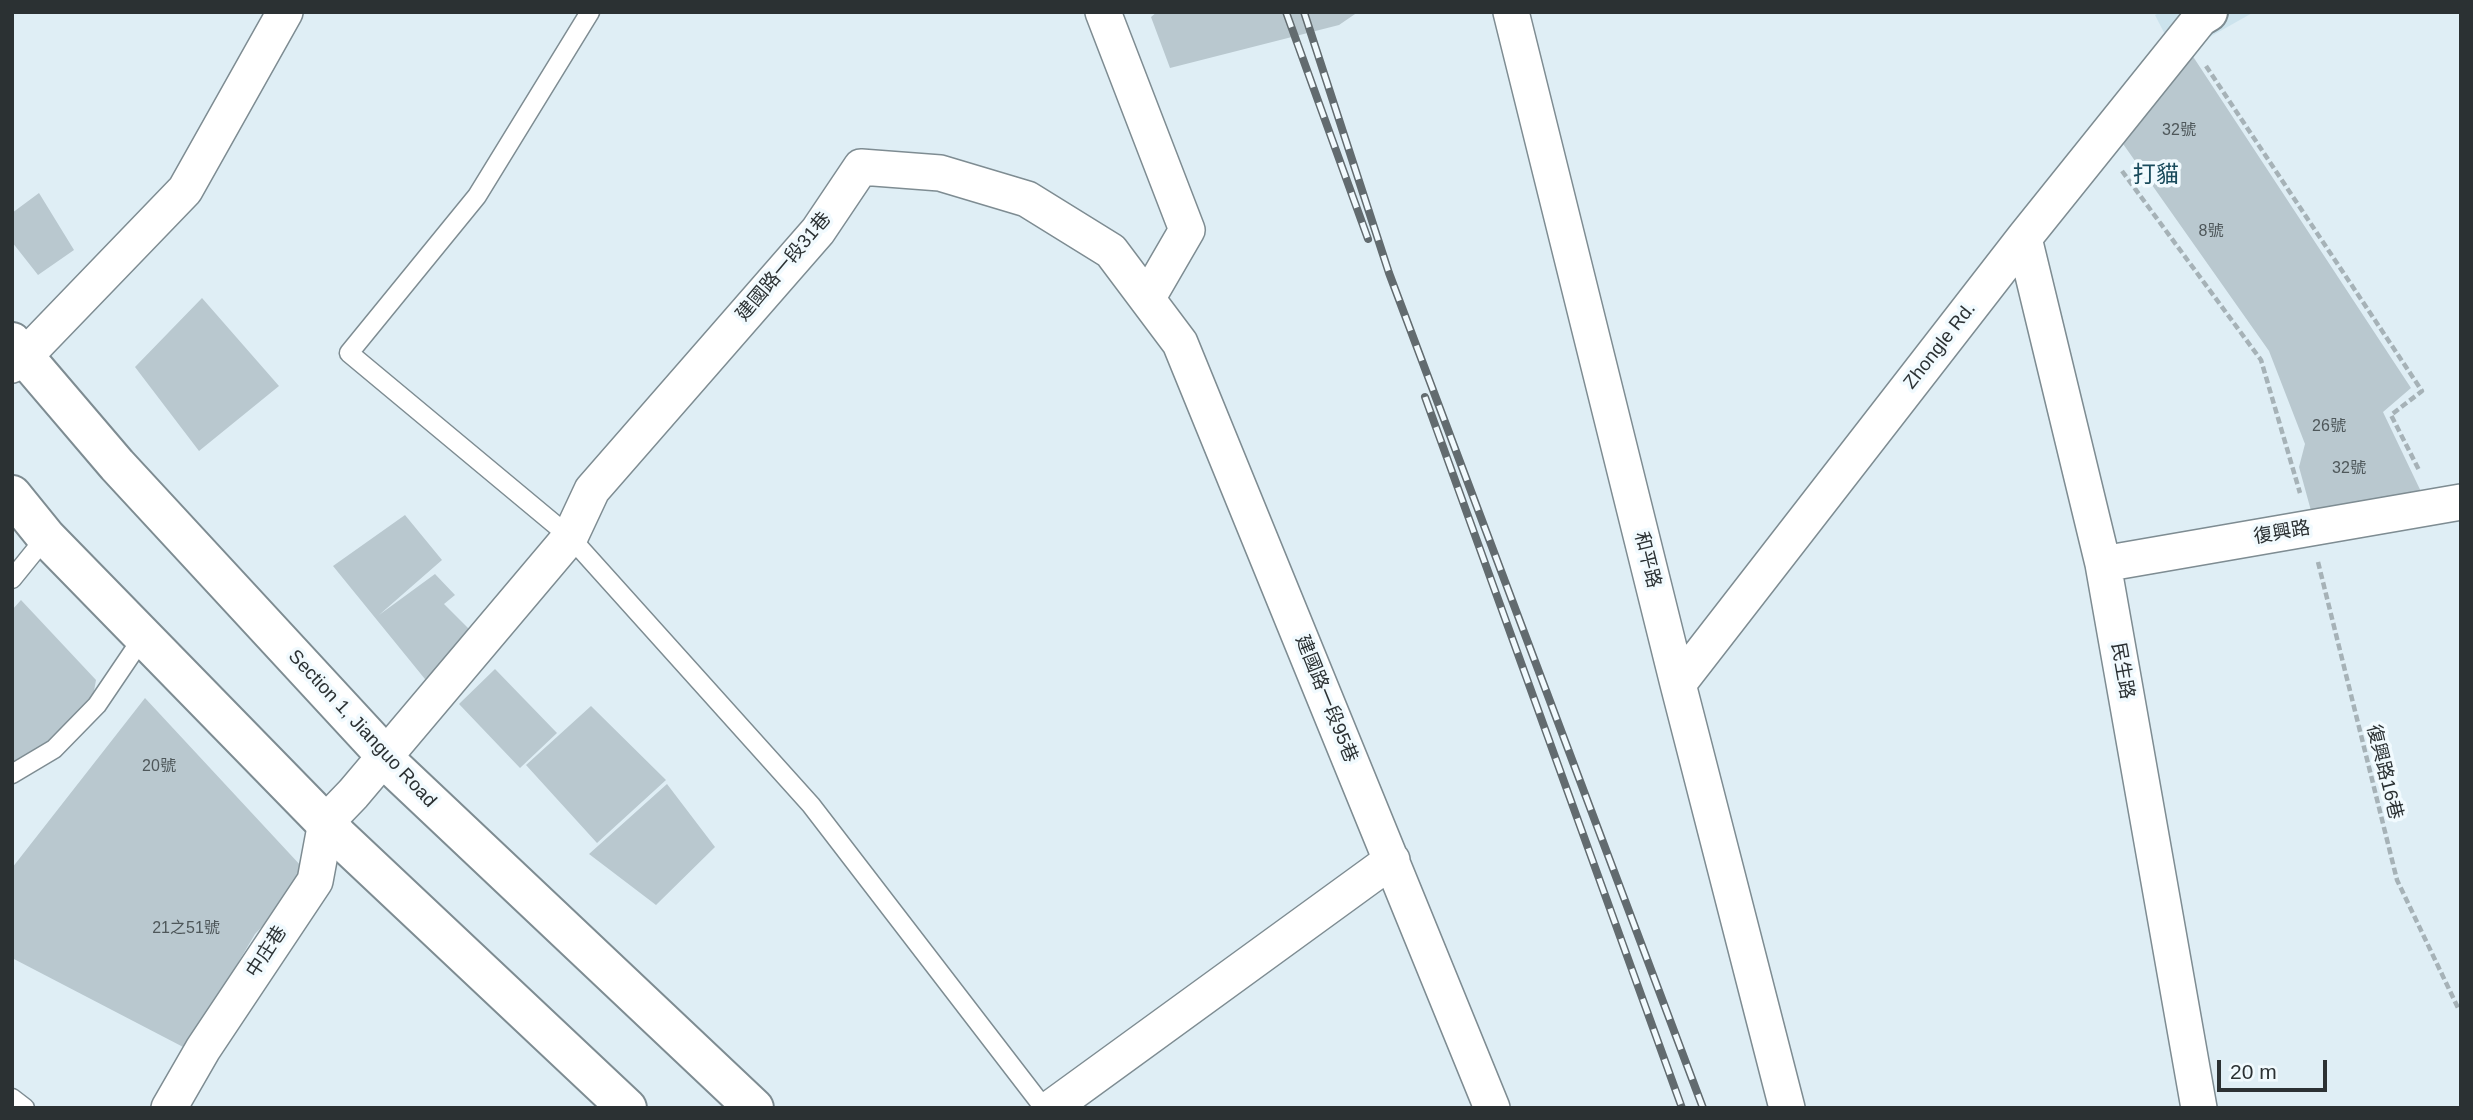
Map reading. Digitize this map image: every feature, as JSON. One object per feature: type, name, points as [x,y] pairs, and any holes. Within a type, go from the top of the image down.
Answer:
[{"type":"main road","name":"Section 1, Jianguo Road","points":[[16,355],[404,777],[754,1108]]},
{"type":"main road","points":[[12,495],[46,537],[339,837],[627,1108]]},
{"type":"street","points":[[16,355],[186,190],[285,12]]},
{"type":"street","points":[[1103,12],[1187,230],[1147,299]]},
{"type":"street","name":"和平路","points":[[1511,12],[1678,684],[1787,1108]]},
{"type":"street","name":"Zhongle Rd.","points":[[1678,684],[2024,237],[2200,19]]},
{"type":"street","name":"建國路一段31巷","points":[[326,822],[353,794],[570,537],[592,490],[818,231],[861,167],[940,173],[1027,199],[1111,251],[1147,299]]},
{"type":"street","name":"民生路","points":[[2024,237],[2103,564],[2199,1108]]},
{"type":"street","name":"建國路一段95巷","points":[[1147,299],[1180,343],[1492,1108]]},
{"type":"street","name":"復興路","points":[[2103,564],[2449,504]]},
{"type":"street","name":"中庄巷","points":[[169,1108],[203,1049],[315,881],[326,822]]},
{"type":"street","points":[[1051,1108],[1392,860]]},
{"type":"lane","points":[[590,12],[477,196],[349,353],[570,537],[811,805],[1044,1108]]},
{"type":"lane","points":[[12,579],[46,537]]},
{"type":"lane","points":[[12,774],[54,749],[97,705],[143,637]]},
{"type":"lane","points":[[12,1098],[25,1108]]},
{"type":"path","points":[[2200,19],[2423,391],[2390,415],[2449,504]]},
{"type":"path","name":"復興路16巷","points":[[2101,142],[2262,359],[2310,528],[2397,880],[2459,1010],[2461,1009]]},
{"type":"shaded area","points":[[2161,12],[2254,12],[2176,56],[2155,15]]},
{"type":"building","points":[[1157,12],[1358,12],[1339,25],[1170,68],[1151,17]]},
{"type":"building","points":[[2192,55],[2411,388],[2383,412],[2425,500],[2313,518],[2299,467],[2305,444],[2269,351],[2121,141]]},
{"type":"building","points":[[39,193],[74,250],[38,275],[12,242],[12,213]]},
{"type":"building","points":[[202,298],[279,386],[199,451],[135,367]]},
{"type":"building","points":[[405,515],[442,560],[379,615],[435,574],[455,595],[444,604],[473,633],[429,684],[333,566]]},
{"type":"building","points":[[21,600],[96,680],[91,708],[55,741],[12,767],[12,610]]},
{"type":"building","points":[[495,669],[557,733],[520,768],[459,704]]},
{"type":"building","points":[[145,698],[302,867],[299,888],[255,934],[187,1049],[12,958],[12,868]]},
{"type":"building","points":[[591,706],[666,780],[597,843],[526,765]]},
{"type":"building","points":[[667,784],[715,847],[656,905],[589,854]]},
{"type":"railway","points":[[1286,12],[1368,239]]},
{"type":"railway","points":[[1304,12],[1389,273],[1703,1108]]},
{"type":"railway","points":[[1425,397],[1682,1108]]},
{"type":"district","name":"打貓","points":[[2156,176]]}]
